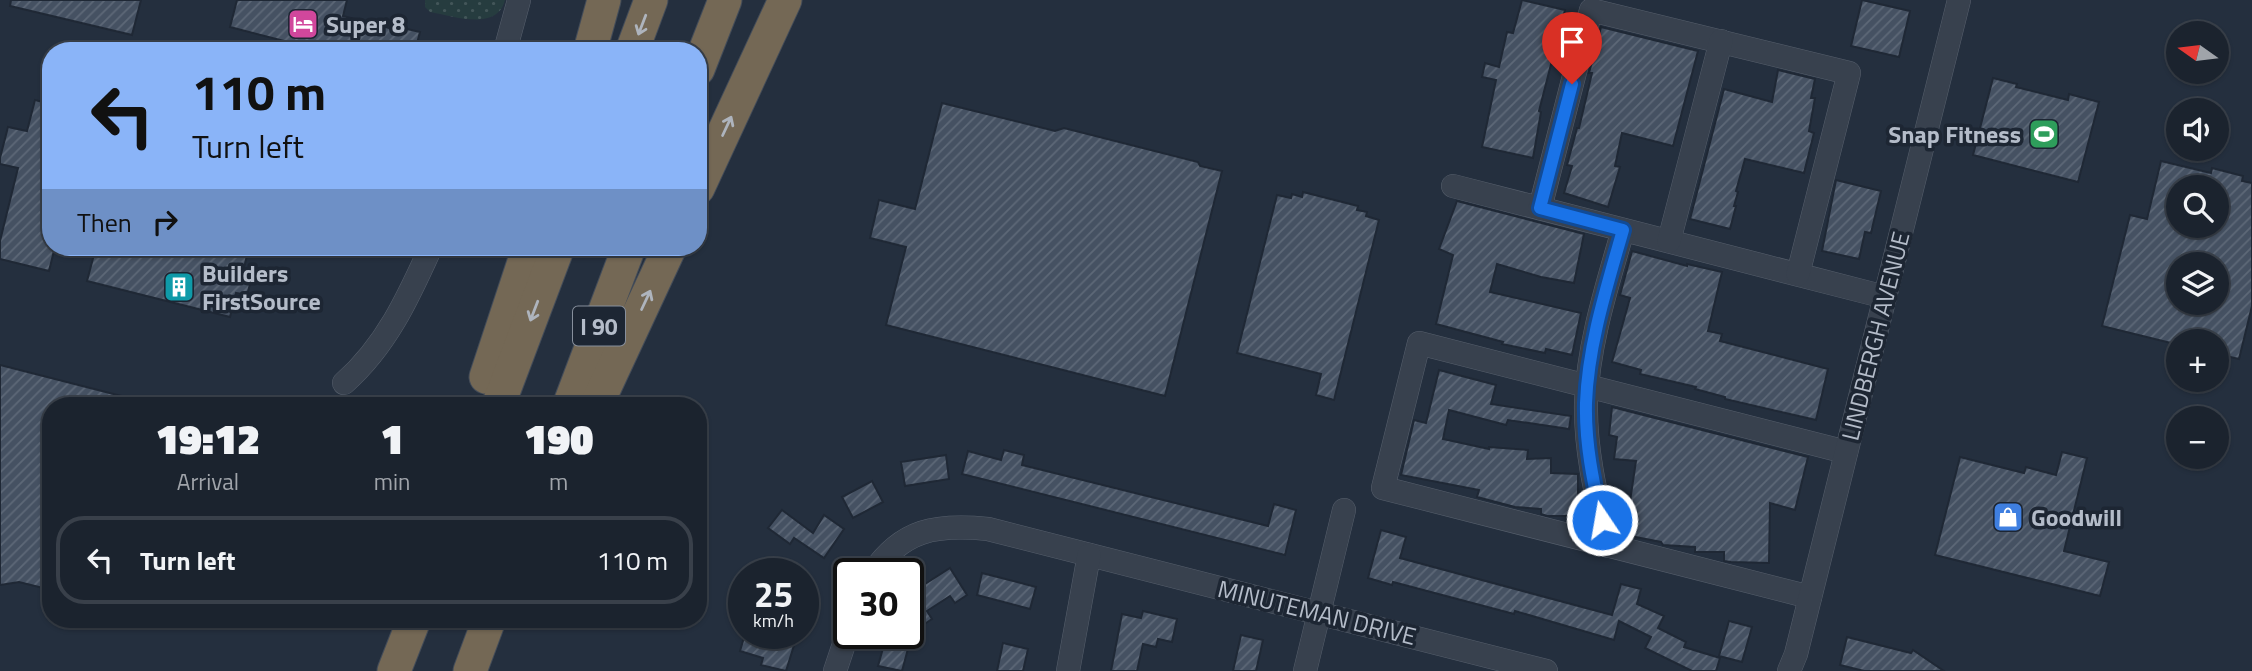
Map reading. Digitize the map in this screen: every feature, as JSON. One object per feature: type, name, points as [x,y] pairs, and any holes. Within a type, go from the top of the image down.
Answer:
[{"type":"highway","points":[[592,42],[604,0]]},
{"type":"highway","points":[[635,42],[651,0]]},
{"type":"highway","points":[[707,46],[725,0]]},
{"type":"highway","points":[[707,169],[785,0]]},
{"type":"highway","points":[[480,397],[526,256]]},
{"type":"highway","name":"I 90","points":[[501,397],[555,256]]},
{"type":"highway","name":"I 90","points":[[572,397],[626,256]]},
{"type":"highway","points":[[600,397],[666,256]]},
{"type":"highway","points":[[392,671],[404,628]]},
{"type":"highway","points":[[392,671],[411,628]]},
{"type":"highway","points":[[470,671],[486,628]]},
{"type":"street","points":[[507,42],[519,0]]},
{"type":"street","name":"LINDBERGH AVENUE","points":[[1789,671],[1810,597],[1959,0]]},
{"type":"street","points":[[1540,208],[1591,10],[1849,73],[1798,274]]},
{"type":"street","points":[[1669,241],[1721,41]]},
{"type":"street","points":[[1454,186],[1885,297]]},
{"type":"street","points":[[1608,546],[1588,450],[1587,386],[1602,307],[1623,230]]},
{"type":"street","points":[[344,383],[380,346],[398,317],[427,256]]},
{"type":"street","points":[[1810,597],[1383,488],[1419,342],[1846,452]]},
{"type":"street","points":[[1305,671],[1344,510]]},
{"type":"street","name":"MINUTEMAN DRIVE","points":[[885,558],[906,538],[926,530],[947,527],[988,529],[1542,671]]},
{"type":"street","points":[[1068,671],[1089,555]]},
{"type":"street","points":[[835,671],[842,649]]},
{"type":"green space","points":[[425,0],[505,0],[493,16],[473,20],[430,12],[425,7]]},
{"type":"building","points":[[11,0],[141,0],[132,35],[10,6]]},
{"type":"building","name":"Super 8","points":[[237,0],[347,0],[343,16],[393,29],[420,32],[417,42],[288,42],[230,27]]},
{"type":"building","points":[[1522,0],[1565,10],[1539,111],[1541,112],[1533,158],[1482,147],[1496,80],[1482,77],[1485,63],[1499,67],[1507,32],[1513,33]]},
{"type":"building","points":[[1862,0],[1910,11],[1899,57],[1851,46]]},
{"type":"building","points":[[1601,27],[1698,51],[1673,146],[1622,133],[1615,166],[1620,167],[1608,207],[1564,193],[1572,166],[1567,165],[1579,128]]},
{"type":"building","points":[[1778,70],[1815,79],[1811,98],[1815,98],[1809,131],[1814,133],[1804,173],[1745,159],[1730,229],[1690,219],[1724,89],[1772,102]]},
{"type":"building","points":[[1993,78],[2017,84],[2016,87],[2068,100],[2069,94],[2099,102],[2078,182],[1973,155]]},
{"type":"building","points":[[35,100],[42,102],[42,256],[53,256],[49,271],[0,259],[0,241],[18,168],[0,164],[0,158],[8,127],[27,131]]},
{"type":"building","points":[[942,103],[1055,131],[1064,128],[1198,162],[1200,166],[1222,171],[1165,396],[886,325],[906,247],[870,238],[879,200],[915,209]]},
{"type":"building","points":[[2161,161],[2211,173],[2212,168],[2243,176],[2242,181],[2252,183],[2252,306],[2239,359],[2229,357],[2229,329],[2166,329],[2166,342],[2102,326],[2130,215],[2147,219]]},
{"type":"building","points":[[1836,180],[1881,191],[1871,233],[1865,232],[1859,259],[1822,251]]},
{"type":"building","points":[[1303,192],[1358,206],[1357,210],[1367,212],[1366,216],[1379,220],[1334,400],[1316,395],[1321,374],[1237,353],[1277,195],[1291,198],[1292,194],[1302,197]]},
{"type":"building","points":[[1457,201],[1584,234],[1574,283],[1497,264],[1490,292],[1581,313],[1572,355],[1546,349],[1545,353],[1502,344],[1503,342],[1436,324],[1453,255],[1439,249]]},
{"type":"building","points":[[1632,251],[1687,266],[1722,272],[1708,331],[1722,334],[1720,341],[1828,369],[1816,420],[1725,399],[1695,389],[1696,387],[1640,374],[1641,370],[1612,362],[1630,298],[1620,295]]},
{"type":"building","name":"Builders FirstSource","points":[[94,256],[247,256],[244,268],[254,270],[247,295],[236,293],[230,317],[87,281]]},
{"type":"building","points":[[0,365],[125,397],[42,397],[42,588],[19,582],[0,585]]},
{"type":"building","points":[[1439,370],[1496,385],[1491,404],[1571,416],[1569,429],[1508,420],[1506,425],[1449,410],[1443,439],[1489,449],[1528,450],[1527,459],[1551,458],[1551,473],[1578,474],[1578,516],[1547,516],[1541,514],[1541,509],[1515,507],[1477,497],[1479,490],[1401,475],[1414,420],[1426,423]]},
{"type":"building","points":[[1612,407],[1808,457],[1795,510],[1770,503],[1769,563],[1724,561],[1724,552],[1695,552],[1695,547],[1663,545],[1661,542],[1625,535],[1636,461],[1614,459],[1617,437],[1609,435]]},
{"type":"building","points":[[1004,450],[1024,455],[1022,465],[1268,526],[1274,504],[1296,510],[1285,555],[962,474],[968,451],[1001,460]]},
{"type":"building","name":"Goodwill","points":[[2062,452],[2087,458],[2064,551],[2109,562],[2100,596],[1935,555],[1960,457],[2024,473],[2026,467],[2056,475]]},
{"type":"building","points":[[946,455],[949,479],[905,486],[901,462]]},
{"type":"building","points":[[872,481],[883,502],[853,518],[842,497]]},
{"type":"building","points":[[782,510],[813,533],[824,515],[844,529],[824,558],[794,538],[790,544],[768,528]]},
{"type":"building","points":[[1381,530],[1406,537],[1400,558],[1612,615],[1621,584],[1641,589],[1637,604],[1664,616],[1658,628],[1686,642],[1684,647],[1720,658],[1716,671],[1692,671],[1645,648],[1651,637],[1619,621],[1614,640],[1515,611],[1514,614],[1393,582],[1392,585],[1368,578]]},
{"type":"building","points":[[950,568],[967,595],[955,603],[950,596],[927,611],[932,619],[924,624],[924,585]]},
{"type":"building","points":[[982,573],[1036,587],[1030,609],[977,595]]},
{"type":"building","points":[[1143,611],[1177,619],[1172,642],[1158,639],[1156,647],[1143,644],[1137,671],[1111,671],[1122,614],[1141,618]]},
{"type":"building","points":[[1729,621],[1752,627],[1742,662],[1719,656]]},
{"type":"building","points":[[1241,635],[1263,640],[1256,671],[1233,671]]},
{"type":"building","points":[[1847,637],[1911,653],[1913,650],[1944,671],[1864,671],[1840,665]]},
{"type":"building","points":[[1003,643],[1028,649],[1023,671],[997,671]]},
{"type":"building","points":[[793,649],[786,671],[761,665],[763,658],[740,651]]},
{"type":"building","points":[[883,649],[908,649],[902,671],[878,666]]},
{"type":"place","name":"Super 8","points":[[303,24]]},
{"type":"place","name":"Snap Fitness","points":[[2044,134]]},
{"type":"place","name":"Builders FirstSource","points":[[179,287]]},
{"type":"place","name":"Goodwill","points":[[2008,517]]},
{"type":"route","points":[[1572,84],[1540,208],[1623,230],[1602,307],[1587,386],[1588,450],[1602,520]]}]
